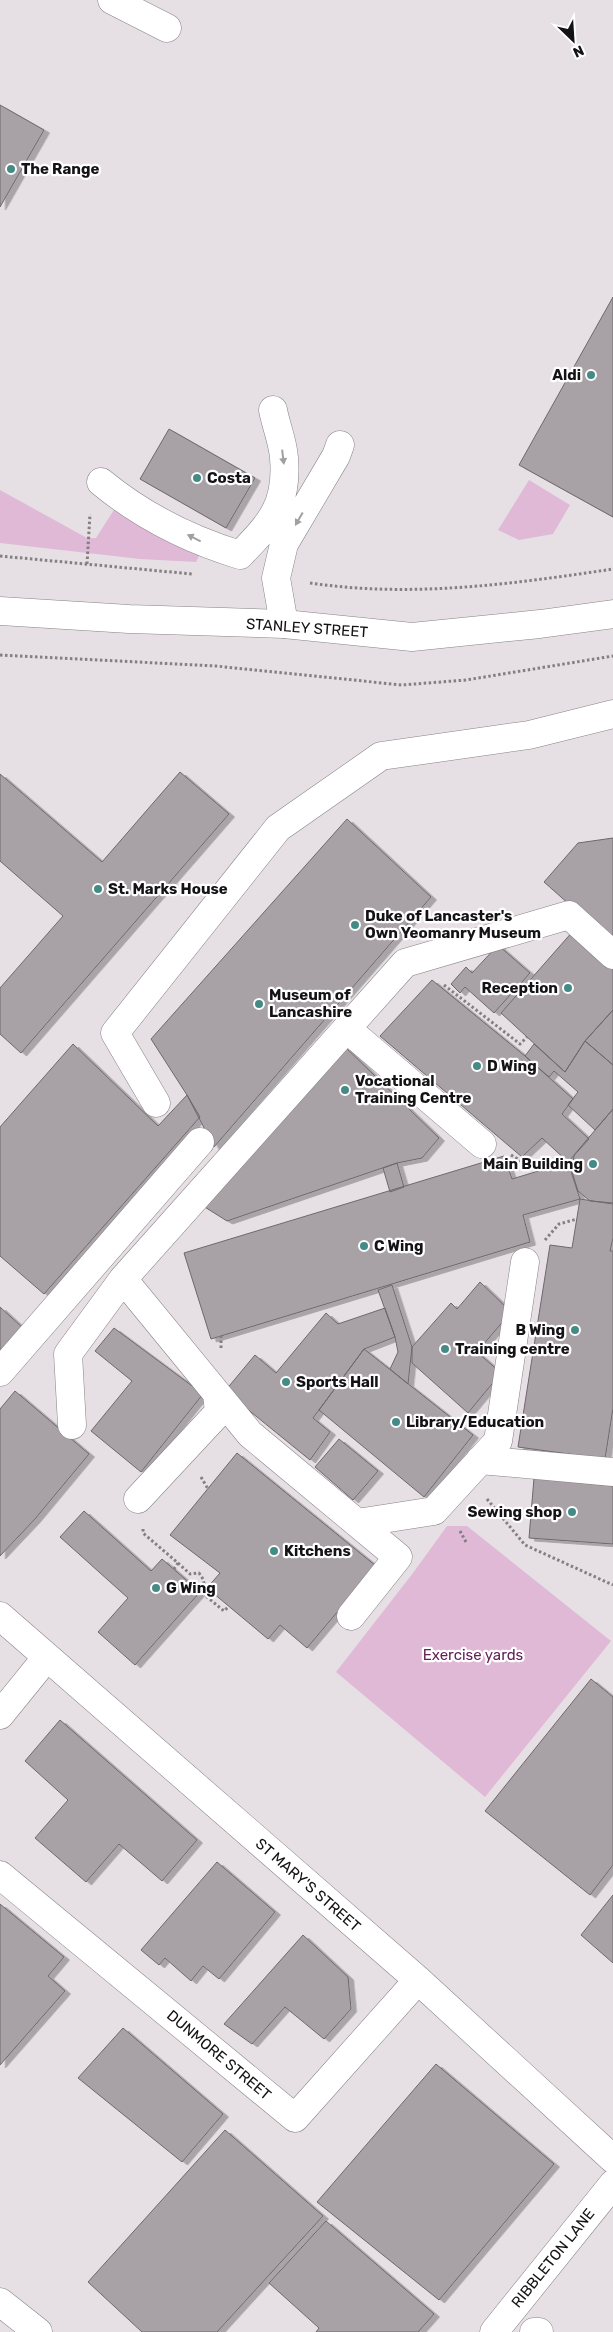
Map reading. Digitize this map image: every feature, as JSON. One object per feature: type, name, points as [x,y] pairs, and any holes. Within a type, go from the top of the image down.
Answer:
[{"type":"main road","points":[[112,0],[167,28]]},
{"type":"main road","points":[[96,493],[115,493],[168,525],[206,544],[240,555],[268,526],[284,495],[284,457],[273,410]]},
{"type":"main road","points":[[284,624],[276,578],[284,544],[340,446]]},
{"type":"main road","name":"STANLEY STREET","points":[[0,611],[129,619],[284,624],[412,636],[540,624],[613,614]]},
{"type":"main road","points":[[156,1103],[115,1033],[278,828],[381,756],[529,735],[613,714]]},
{"type":"main road","points":[[72,1425],[68,1354],[123,1279],[405,964],[569,914],[613,955]]},
{"type":"main road","points":[[347,1029],[482,1144]]},
{"type":"main road","points":[[0,1372],[200,1142]]},
{"type":"main road","points":[[357,1523],[434,1511],[498,1441],[526,1262]]},
{"type":"main road","points":[[123,1279],[250,1434],[398,1557],[351,1616]]},
{"type":"main road","points":[[138,1499],[219,1412],[217,1394]]},
{"type":"main road","points":[[474,1467],[613,1472]]},
{"type":"main road","name":"ST MARY'S STREET","points":[[0,1616],[418,1980],[613,2159]]},
{"type":"main road","points":[[0,1715],[47,1657]]},
{"type":"main road","name":"DUNMORE STREET","points":[[0,1875],[295,2118],[418,1980]]},
{"type":"main road","name":"RIBBLETON LANE","points":[[500,2332],[613,2184]]},
{"type":"main road","points":[[0,2302],[38,2332]]},
{"type":"main road","points":[[534,2332],[539,2332]]},
{"type":"path","points":[[86,564],[96,493]]},
{"type":"path","points":[[0,655],[216,666],[402,685],[466,680],[613,656]]},
{"type":"path","points":[[446,978],[443,984],[520,1044],[526,1037]]},
{"type":"path","points":[[559,1224],[577,1220]]},
{"type":"path","points":[[474,1467],[525,1546],[613,1585]]},
{"type":"path","points":[[138,1499],[143,1534],[190,1574],[198,1573],[203,1579],[208,1597],[224,1611],[229,1606]]},
{"type":"path","points":[[174,1568],[178,1563]]},
{"type":"green space","points":[[529,480],[570,505],[553,534],[519,540],[498,530]]},
{"type":"green space","points":[[0,490],[87,538],[96,538],[119,502],[202,550],[196,562],[140,559],[0,543]]},
{"type":"green space","name":"Exercise yards","points":[[447,1526],[467,1526],[611,1641],[485,1797],[336,1672]]},
{"type":"building","name":"The Range","points":[[0,105],[44,130],[0,207]]},
{"type":"building","name":"Aldi","points":[[613,297],[613,517],[519,465]]},
{"type":"building","name":"Costa","points":[[169,429],[255,478],[226,528],[140,479]]},
{"type":"building","name":"St. Marks House","points":[[180,772],[229,814],[21,1053],[0,1034],[0,988],[63,916],[0,861],[0,774],[102,862]]},
{"type":"building","name":"Museum of Lancashire","points":[[347,819],[431,897],[214,1147],[187,1095],[151,1039]]},
{"type":"building","points":[[613,838],[613,943],[544,882],[578,843]]},
{"type":"building","name":"Reception","points":[[574,930],[613,966],[613,1010],[585,1041],[565,1072],[501,1013]]},
{"type":"building","points":[[498,945],[530,973],[494,1013],[465,987],[460,993],[451,984],[466,967],[472,973]]},
{"type":"building","name":"D Wing","points":[[432,980],[525,1056],[573,1099],[562,1114],[589,1139],[568,1162],[542,1138],[522,1157],[380,1036]]},
{"type":"building","points":[[613,1010],[613,1065],[585,1041]]},
{"type":"building","points":[[585,1041],[613,1065],[613,1109],[595,1130],[568,1105],[578,1092],[554,1071],[549,1077],[525,1056],[534,1044],[565,1072]]},
{"type":"building","name":"Vocational Training Centre","points":[[341,1043],[439,1138],[422,1158],[397,1163],[227,1221],[200,1204]]},
{"type":"building","points":[[73,1044],[158,1126],[187,1095],[200,1117],[44,1294],[0,1256],[0,1127]]},
{"type":"building","name":"Main Building","points":[[613,1109],[613,1203],[590,1201],[578,1191],[572,1172],[574,1155]]},
{"type":"building","name":"C Wing","points":[[504,1156],[512,1179],[568,1162],[580,1199],[523,1215],[530,1242],[211,1339],[184,1253]]},
{"type":"building","points":[[397,1163],[404,1187],[390,1192],[383,1168]]},
{"type":"building","name":"B Wing","points":[[580,1199],[613,1204],[613,1238],[610,1251],[613,1251],[613,1408],[605,1459],[518,1447],[550,1245],[572,1248]]},
{"type":"building","name":"Training centre","points":[[480,1282],[511,1312],[477,1352],[501,1373],[468,1413],[412,1363],[412,1347],[451,1303],[457,1309]]},
{"type":"building","points":[[392,1285],[412,1347],[408,1384],[390,1369],[398,1352],[395,1337],[378,1290]]},
{"type":"building","points":[[0,1307],[24,1329],[0,1356]]},
{"type":"building","name":"Sports Hall","points":[[385,1308],[395,1337],[364,1349],[313,1418],[330,1432],[310,1460],[225,1391],[255,1355],[276,1373],[326,1313],[338,1324]]},
{"type":"building","points":[[114,1328],[203,1394],[141,1472],[91,1431],[132,1381],[95,1351]]},
{"type":"building","name":"Library/Education","points":[[364,1349],[473,1435],[424,1497],[319,1410]]},
{"type":"building","points":[[15,1391],[89,1454],[35,1519],[0,1556],[0,1409]]},
{"type":"building","points":[[339,1439],[378,1471],[353,1500],[315,1467]]},
{"type":"building","name":"Kitchens","points":[[237,1453],[376,1566],[307,1648],[280,1625],[268,1639],[207,1588],[220,1573],[170,1535]]},
{"type":"building","name":"Sewing shop","points":[[534,1478],[613,1486],[613,1544],[529,1538]]},
{"type":"building","name":"G Wing","points":[[84,1511],[151,1571],[162,1559],[200,1592],[135,1665],[98,1632],[128,1598],[60,1537]]},
{"type":"building","points":[[591,1679],[613,1697],[613,1865],[590,1895],[485,1811]]},
{"type":"building","points":[[60,1720],[197,1840],[162,1881],[119,1844],[86,1882],[35,1838],[68,1800],[25,1761]]},
{"type":"building","points":[[217,1862],[275,1912],[219,1979],[203,1966],[191,1981],[165,1958],[159,1965],[141,1950]]},
{"type":"building","points":[[613,1895],[613,1963],[581,1935]]},
{"type":"building","points":[[0,1904],[64,1957],[48,1976],[65,1991],[0,2065]]},
{"type":"building","points":[[303,1935],[348,1977],[351,2009],[324,2039],[285,2007],[252,2044],[224,2024]]},
{"type":"building","points":[[123,2028],[223,2114],[182,2162],[78,2078]]},
{"type":"building","points":[[436,2064],[554,2164],[439,2300],[317,2202]]},
{"type":"building","points":[[225,2130],[323,2216],[217,2332],[142,2332],[88,2282]]},
{"type":"building","points":[[326,2221],[434,2314],[418,2332],[316,2332],[319,2328],[269,2283]]},
{"type":"place","name":"The Range","points":[[11,169]]},
{"type":"place","name":"Aldi","points":[[591,375]]},
{"type":"place","name":"Costa","points":[[197,478]]},
{"type":"place","name":"St. Marks House","points":[[98,889]]},
{"type":"place","name":"Duke of Lancaster's Own Yeomanry Museum","points":[[355,925]]},
{"type":"place","name":"Reception","points":[[568,988]]},
{"type":"place","name":"Museum of Lancashire","points":[[259,1004]]},
{"type":"place","name":"D Wing","points":[[477,1066]]},
{"type":"place","name":"Vocational Training Centre","points":[[345,1090]]},
{"type":"place","name":"Main Building","points":[[593,1164]]},
{"type":"place","name":"C Wing","points":[[364,1246]]},
{"type":"place","name":"B Wing","points":[[575,1330]]},
{"type":"place","name":"Training centre","points":[[445,1349]]},
{"type":"place","name":"Sports Hall","points":[[286,1382]]},
{"type":"place","name":"Library/Education","points":[[396,1422]]},
{"type":"place","name":"Sewing shop","points":[[572,1512]]},
{"type":"place","name":"Kitchens","points":[[274,1551]]},
{"type":"place","name":"G Wing","points":[[156,1588]]}]
